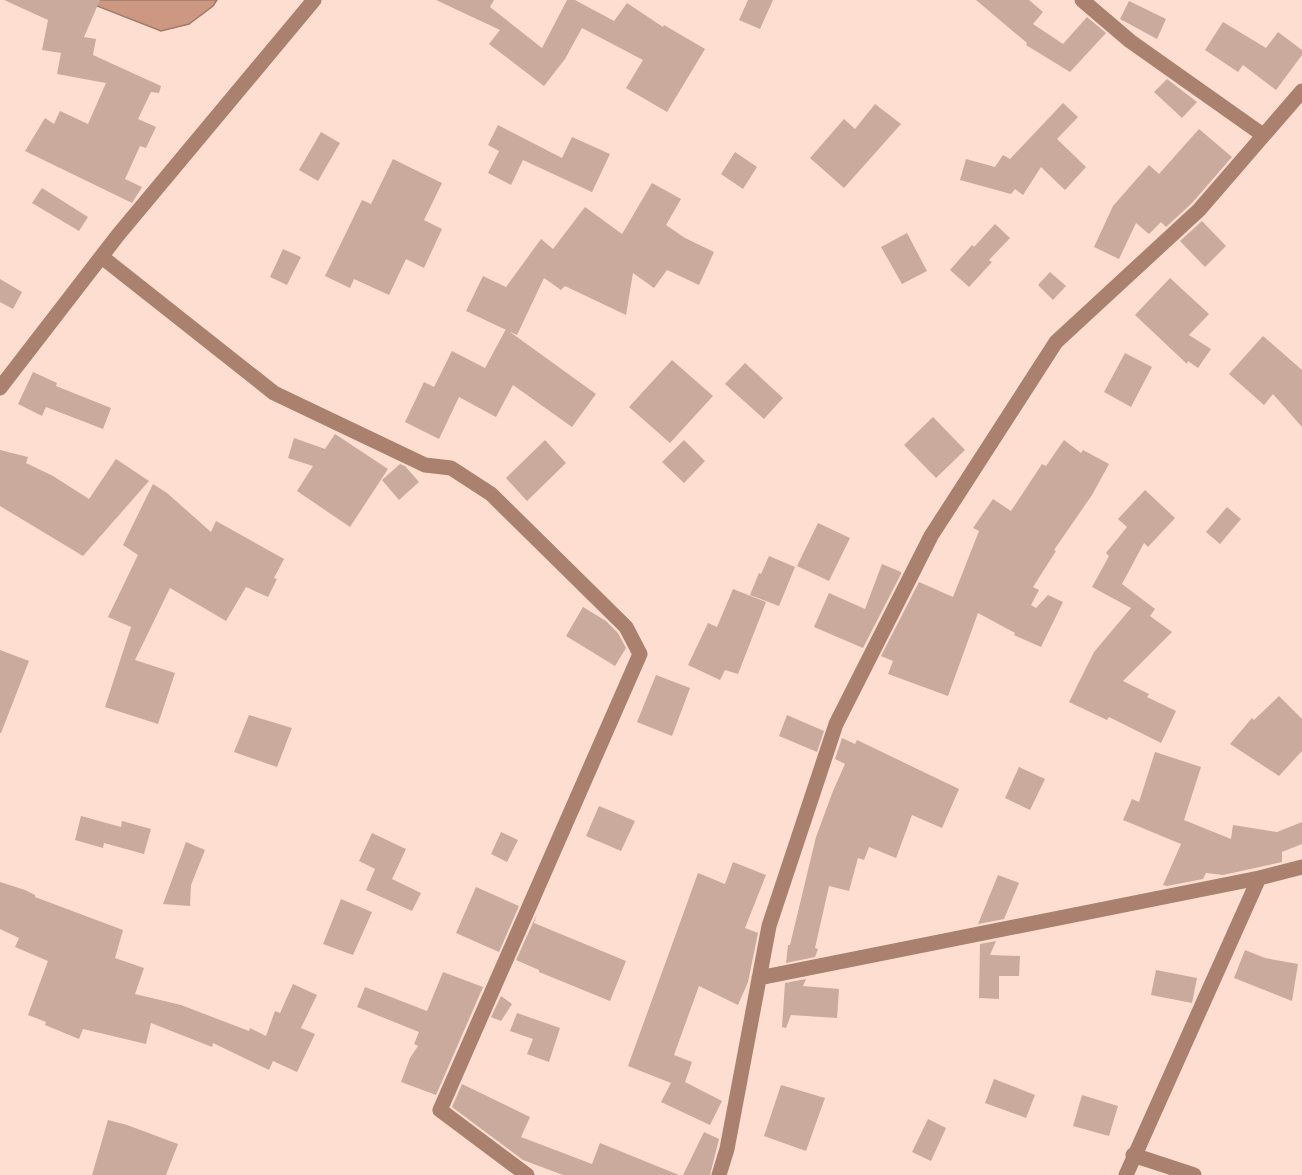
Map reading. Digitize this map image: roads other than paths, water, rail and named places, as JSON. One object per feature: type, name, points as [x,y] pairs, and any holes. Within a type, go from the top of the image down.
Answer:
[{"type":"street","points":[[0,388],[102,257],[314,0]]},
{"type":"street","points":[[1082,0],[1130,41],[1263,135]]},
{"type":"street","points":[[719,1175],[727,1149],[769,926],[836,724],[931,536],[1056,342],[1199,210],[1302,91]]},
{"type":"street","points":[[102,257],[274,393],[425,465],[451,468],[491,494],[626,627],[640,654],[440,1110],[527,1175]]},
{"type":"street","points":[[759,978],[1259,878],[1302,867]]},
{"type":"street","points":[[1125,1175],[1259,878]]},
{"type":"street","points":[[1133,1155],[1194,1175]]}]
